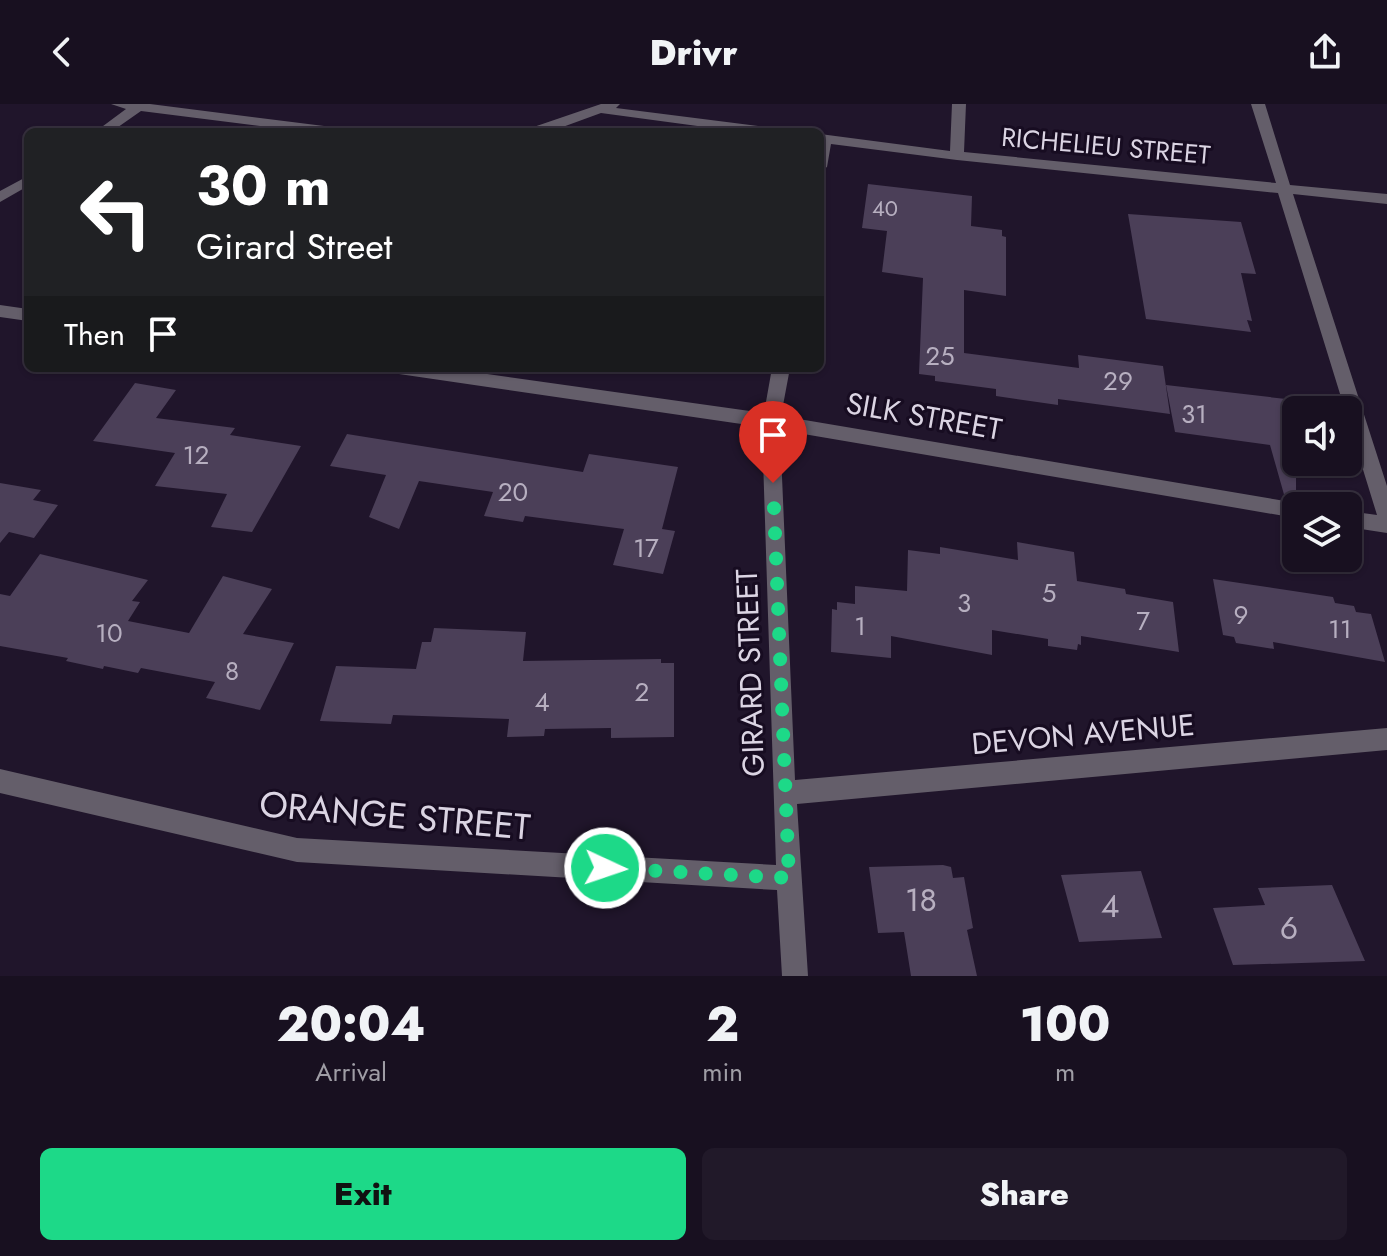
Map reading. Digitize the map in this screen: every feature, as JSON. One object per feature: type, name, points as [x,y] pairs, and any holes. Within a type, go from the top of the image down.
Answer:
[{"type":"street","points":[[118,104],[309,128]]},
{"type":"street","points":[[957,156],[959,104]]},
{"type":"street","points":[[1258,104],[1387,517]]},
{"type":"street","points":[[108,128],[140,106]]},
{"type":"street","points":[[539,128],[608,107],[747,128]]},
{"type":"street","name":"RICHELIEU STREET","points":[[824,139],[957,156],[1282,186],[1387,199]]},
{"type":"street","points":[[0,197],[24,182]]},
{"type":"street","points":[[0,311],[24,314]]},
{"type":"street","name":"SILK STREET","points":[[427,372],[771,421],[1282,508]]},
{"type":"street","name":"GIRARD STREET","points":[[780,372],[771,421],[784,793],[795,976]]},
{"type":"street","points":[[1362,521],[1387,525]]},
{"type":"street","name":"DEVON AVENUE","points":[[784,793],[1387,739]]},
{"type":"street","name":"ORANGE STREET","points":[[0,781],[297,850],[789,878]]},
{"type":"building","points":[[868,184],[972,196],[971,226],[1002,230],[1002,236],[1006,237],[1006,296],[964,290],[964,353],[1079,368],[1078,355],[1163,366],[1170,414],[1058,399],[1058,405],[996,396],[996,389],[935,381],[935,376],[919,374],[923,278],[882,272],[887,231],[862,228]]},
{"type":"building","points":[[1128,214],[1241,222],[1256,274],[1241,273],[1252,321],[1247,320],[1251,332],[1146,319]]},
{"type":"building","points":[[135,383],[176,390],[156,418],[235,428],[230,435],[301,446],[252,532],[211,527],[227,494],[155,486],[175,453],[93,441]]},
{"type":"building","points":[[1166,385],[1282,399],[1282,476],[1296,476],[1296,492],[1283,492],[1270,445],[1175,432]]},
{"type":"building","points":[[347,434],[583,472],[589,454],[678,467],[662,529],[675,531],[663,574],[613,565],[624,529],[525,516],[523,522],[484,516],[493,492],[419,481],[399,529],[369,517],[386,475],[330,466]]},
{"type":"building","points":[[0,483],[41,490],[33,500],[58,505],[34,538],[9,532],[0,543]]},
{"type":"building","points":[[1017,542],[1074,552],[1077,581],[1125,589],[1126,594],[1173,602],[1179,652],[1081,636],[1081,645],[1078,644],[1077,650],[1048,646],[1048,639],[992,630],[992,655],[891,636],[891,658],[831,652],[832,609],[837,610],[837,602],[855,604],[855,586],[907,591],[908,550],[940,554],[940,547],[1018,560]]},
{"type":"building","points":[[40,554],[148,580],[132,601],[140,602],[128,621],[189,633],[223,576],[272,589],[243,634],[294,643],[260,710],[206,698],[215,682],[141,668],[138,673],[104,666],[103,669],[66,661],[68,658],[0,646],[0,594],[10,596]]},
{"type":"building","points":[[1213,579],[1333,597],[1335,603],[1354,606],[1356,612],[1371,614],[1385,662],[1273,642],[1274,649],[1236,643],[1234,637],[1223,635]]},
{"type":"building","points":[[434,628],[526,632],[523,661],[661,659],[661,663],[674,663],[674,737],[611,738],[611,728],[545,729],[544,736],[507,737],[509,719],[393,715],[391,724],[320,721],[336,666],[416,669],[422,642],[431,642]]},
{"type":"building","points":[[869,867],[951,867],[953,878],[964,877],[973,928],[967,930],[977,976],[911,976],[904,932],[878,933]]},
{"type":"building","points":[[1141,871],[1162,938],[1079,942],[1061,875]]},
{"type":"building","points":[[1332,885],[1365,961],[1233,965],[1213,908],[1265,905],[1258,888]]},
{"type":"route","points":[[605,868],[789,878],[773,483]]}]
